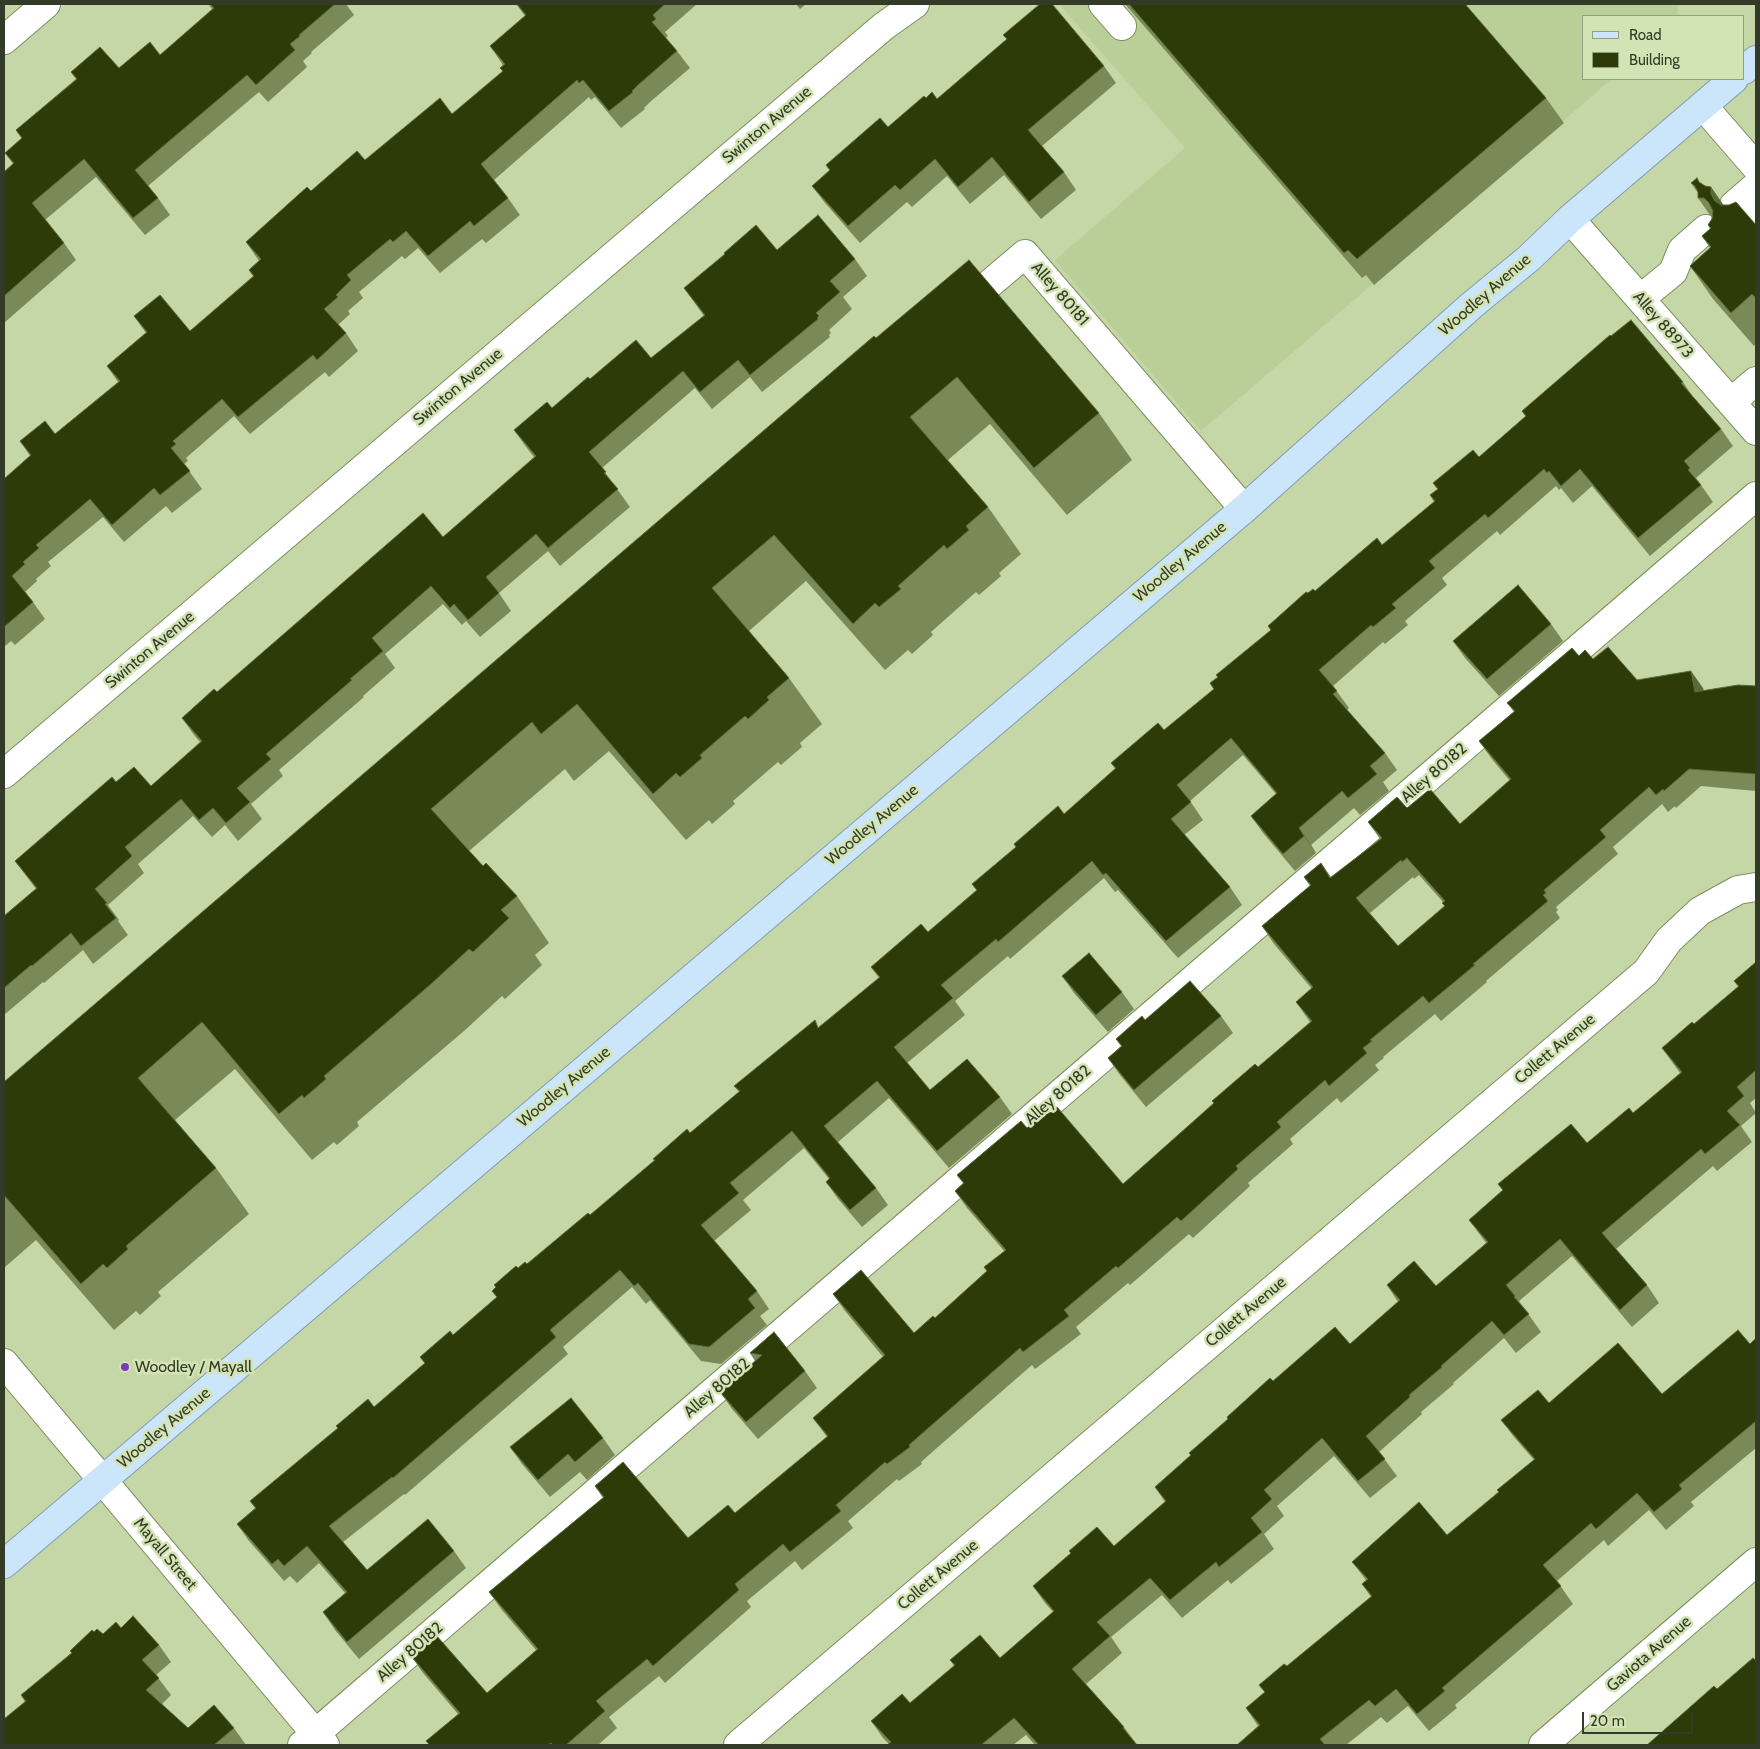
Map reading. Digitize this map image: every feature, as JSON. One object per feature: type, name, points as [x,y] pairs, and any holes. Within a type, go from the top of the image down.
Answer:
[{"type":"main road","points":[[1745,69],[1756,60]]},
{"type":"main road","name":"Woodley Avenue","points":[[4,1564],[1244,508],[1570,219],[1733,80]]},
{"type":"street","points":[[4,40],[46,4]]},
{"type":"street","name":"Swinton Avenue","points":[[4,774],[884,26],[916,4]]},
{"type":"street","points":[[1103,4],[1122,26]]},
{"type":"street","points":[[1703,106],[1756,167]]},
{"type":"street","points":[[1746,215],[1756,186]]},
{"type":"street","name":"Alley 88973","points":[[1570,219],[1756,431]]},
{"type":"street","points":[[1640,299],[1672,272],[1682,250],[1713,238]]},
{"type":"street","name":"Alley 80181","points":[[942,324],[1025,254],[1244,508]]},
{"type":"street","points":[[1731,402],[1756,381]]},
{"type":"street","name":"Alley 80182","points":[[314,1741],[1756,496]]},
{"type":"street","name":"Collett Avenue","points":[[738,1745],[1646,972],[1669,940],[1700,912],[1738,890],[1756,888]]},
{"type":"street","name":"Mayall Street","points":[[4,1363],[103,1480],[314,1741]]},
{"type":"street","name":"Gaviota Avenue","points":[[1542,1745],[1756,1562]]},
{"type":"shaded area","points":[[1059,4],[1677,4],[1677,15],[1582,15],[1582,80],[1611,80],[1201,431],[1055,260],[1185,148]]},
{"type":"building","points":[[210,4],[335,4],[290,44],[295,50],[256,85],[247,75],[135,170],[158,198],[133,218],[84,159],[32,203],[64,243],[4,296],[4,172],[14,163],[5,153],[22,138],[16,130],[77,79],[71,72],[100,47],[119,68],[150,42],[160,55],[214,8]]},
{"type":"building","points":[[517,4],[665,4],[653,15],[656,19],[652,22],[677,51],[638,85],[633,92],[609,111],[583,80],[579,83],[577,80],[481,164],[508,198],[474,226],[470,221],[428,256],[406,231],[393,242],[390,239],[347,275],[351,280],[336,295],[338,297],[324,309],[346,333],[317,360],[313,355],[238,417],[222,399],[173,441],[176,444],[171,448],[190,471],[160,495],[154,488],[112,525],[90,499],[36,545],[39,548],[23,562],[25,564],[12,576],[33,602],[4,627],[4,479],[31,455],[20,441],[45,421],[55,434],[120,381],[107,366],[147,332],[134,316],[160,295],[190,331],[254,276],[249,270],[261,259],[246,242],[307,187],[311,191],[357,151],[365,160],[440,98],[452,114],[503,71],[500,68],[505,64],[490,46],[526,15]]},
{"type":"building","points":[[1040,4],[1052,4],[1104,66],[1028,130],[1064,172],[1029,202],[992,157],[958,187],[935,159],[900,190],[895,185],[848,226],[812,186],[830,170],[826,165],[880,118],[888,127],[924,96],[926,98],[932,92],[937,99],[1007,39],[1003,35]]},
{"type":"building","points":[[1129,4],[1465,4],[1546,98],[1357,259],[1348,250],[1344,253]]},
{"type":"building","points":[[1697,178],[1705,186],[1711,187],[1711,194],[1715,201],[1721,205],[1729,205],[1736,202],[1756,225],[1756,296],[1752,294],[1731,313],[1690,266],[1711,247],[1702,236],[1711,228],[1708,225],[1712,219],[1713,211],[1704,198],[1698,198],[1698,192],[1691,183]]},
{"type":"building","points":[[818,215],[855,259],[830,281],[840,292],[816,313],[819,316],[818,319],[750,375],[738,360],[700,392],[683,371],[589,452],[618,489],[548,548],[536,534],[486,577],[499,593],[468,620],[454,604],[450,608],[431,586],[372,638],[383,651],[266,754],[271,759],[237,788],[250,802],[226,823],[213,808],[199,820],[181,799],[125,847],[132,856],[95,889],[107,903],[105,904],[116,918],[81,946],[71,933],[4,988],[4,916],[37,888],[15,861],[112,777],[116,782],[134,767],[151,786],[202,741],[182,718],[214,689],[217,692],[423,513],[443,537],[536,456],[514,430],[547,402],[552,408],[636,340],[651,358],[705,315],[684,288],[756,225],[777,250]]},
{"type":"building","points":[[969,260],[1099,413],[1034,468],[957,377],[910,417],[988,507],[966,526],[969,530],[947,549],[944,545],[898,586],[901,589],[879,607],[875,603],[853,624],[774,535],[712,588],[789,678],[767,697],[769,700],[748,719],[745,716],[700,755],[702,758],[680,777],[676,773],[653,794],[577,704],[541,734],[532,722],[431,809],[483,866],[486,863],[517,896],[501,910],[509,918],[473,952],[469,949],[324,1076],[326,1079],[304,1098],[302,1095],[279,1114],[202,1022],[138,1078],[216,1168],[126,1246],[128,1249],[107,1268],[103,1264],[81,1284],[4,1195],[4,1082],[874,336],[876,338]]},
{"type":"building","points":[[1631,320],[1683,382],[1681,383],[1721,429],[1684,461],[1690,468],[1688,470],[1701,485],[1638,538],[1580,469],[1561,486],[1549,471],[1547,473],[1544,469],[1488,518],[1485,514],[1429,561],[1435,568],[1392,604],[1396,608],[1373,627],[1371,625],[1319,670],[1337,691],[1333,694],[1385,753],[1370,766],[1377,774],[1348,798],[1342,791],[1299,828],[1304,836],[1283,854],[1251,816],[1277,793],[1231,738],[1177,785],[1191,802],[1171,819],[1230,887],[1166,941],[1106,873],[1103,875],[1092,861],[998,942],[996,939],[941,985],[953,998],[894,1047],[930,1090],[967,1059],[1000,1097],[937,1151],[877,1081],[824,1126],[876,1188],[850,1210],[826,1182],[830,1178],[792,1131],[730,1183],[739,1193],[701,1225],[757,1291],[748,1299],[755,1308],[709,1347],[689,1344],[638,1283],[634,1286],[620,1270],[550,1330],[556,1337],[393,1478],[329,1526],[367,1570],[428,1519],[454,1551],[347,1642],[323,1612],[347,1592],[307,1546],[284,1566],[278,1559],[272,1564],[237,1524],[256,1508],[250,1501],[338,1428],[336,1426],[368,1399],[374,1407],[425,1363],[420,1357],[450,1331],[453,1335],[497,1297],[492,1291],[496,1287],[494,1285],[516,1266],[518,1268],[525,1262],[527,1264],[588,1213],[590,1215],[655,1160],[653,1159],[687,1129],[690,1133],[740,1091],[734,1086],[815,1020],[818,1028],[880,977],[871,967],[921,924],[928,932],[977,890],[972,884],[1016,847],[1014,844],[1058,806],[1064,814],[1116,768],[1111,763],[1158,723],[1164,730],[1214,689],[1210,683],[1218,677],[1216,675],[1271,630],[1268,626],[1306,592],[1308,593],[1313,589],[1315,591],[1377,538],[1382,545],[1435,501],[1430,495],[1438,489],[1433,483],[1473,450],[1479,457],[1526,416],[1522,411],[1610,335]]},
{"type":"building","points":[[1518,585],[1551,624],[1487,679],[1453,641]]},
{"type":"building","points":[[1608,647],[1637,680],[1691,671],[1695,692],[1738,685],[1756,686],[1756,774],[1689,769],[1664,791],[1663,789],[1656,795],[1649,787],[1600,830],[1606,837],[1544,890],[1546,893],[1543,895],[1548,901],[1429,1003],[1423,996],[1370,1040],[1372,1041],[1363,1048],[1367,1053],[1329,1086],[1325,1080],[1277,1122],[1281,1127],[1236,1166],[1238,1169],[1181,1221],[1177,1217],[1118,1268],[1116,1266],[1064,1310],[1069,1316],[1023,1352],[1020,1348],[909,1445],[910,1447],[887,1464],[885,1462],[836,1505],[841,1511],[790,1552],[783,1544],[735,1584],[739,1590],[653,1666],[647,1659],[596,1701],[605,1711],[566,1745],[553,1745],[551,1743],[548,1745],[430,1745],[426,1741],[460,1713],[411,1656],[436,1635],[487,1693],[538,1649],[489,1592],[604,1497],[595,1486],[623,1462],[688,1538],[728,1505],[735,1513],[828,1436],[813,1418],[885,1355],[833,1294],[861,1270],[914,1333],[933,1316],[935,1318],[987,1271],[984,1267],[1006,1250],[955,1191],[964,1183],[957,1175],[1021,1121],[1027,1128],[1048,1110],[1050,1113],[1057,1107],[1123,1184],[1214,1103],[1212,1101],[1255,1064],[1258,1067],[1312,1021],[1296,1002],[1313,987],[1262,926],[1311,885],[1304,877],[1321,863],[1330,878],[1382,838],[1368,822],[1397,797],[1407,808],[1430,789],[1460,824],[1511,779],[1479,741],[1515,711],[1507,703],[1572,648],[1579,656],[1585,650],[1593,659]],"holes":[[[1407,858],[1445,901],[1442,903],[1445,906],[1398,946],[1356,898],[1401,860],[1402,862]]]},
{"type":"building","points":[[1089,953],[1122,992],[1096,1015],[1062,976]]},
{"type":"building","points":[[1756,962],[1756,1070],[1737,1087],[1744,1096],[1727,1111],[1740,1125],[1705,1154],[1701,1149],[1602,1233],[1647,1285],[1620,1310],[1560,1239],[1506,1285],[1529,1314],[1504,1335],[1492,1321],[1366,1436],[1385,1459],[1358,1481],[1322,1438],[1264,1490],[1272,1499],[1251,1518],[1262,1532],[1219,1567],[1216,1562],[1170,1600],[1150,1578],[1097,1622],[1110,1636],[1072,1669],[1124,1727],[1137,1745],[1039,1745],[1014,1718],[981,1745],[887,1745],[891,1742],[871,1721],[902,1694],[910,1703],[955,1665],[950,1660],[980,1635],[1000,1658],[1054,1611],[1033,1586],[1097,1527],[1114,1546],[1166,1501],[1155,1487],[1191,1455],[1189,1453],[1228,1419],[1227,1417],[1270,1378],[1273,1381],[1335,1327],[1350,1344],[1400,1300],[1387,1285],[1414,1261],[1436,1286],[1488,1242],[1469,1220],[1503,1190],[1498,1184],[1571,1124],[1587,1143],[1629,1108],[1633,1113],[1682,1072],[1662,1048],[1739,986],[1734,981]]},
{"type":"building","points":[[1190,981],[1221,1016],[1134,1090],[1108,1058],[1122,1046],[1116,1039],[1142,1016],[1145,1020]]},
{"type":"building","points":[[1738,1330],[1750,1344],[1756,1338],[1756,1421],[1679,1485],[1682,1489],[1654,1512],[1637,1493],[1596,1529],[1591,1523],[1543,1565],[1561,1586],[1442,1688],[1445,1691],[1417,1714],[1396,1689],[1375,1706],[1369,1700],[1320,1739],[1325,1745],[1237,1745],[1260,1725],[1246,1708],[1265,1692],[1259,1685],[1284,1664],[1287,1666],[1372,1596],[1362,1584],[1368,1579],[1352,1562],[1419,1502],[1447,1535],[1535,1459],[1501,1420],[1538,1390],[1549,1403],[1618,1343],[1662,1394]]},
{"type":"building","points":[[774,1332],[805,1371],[746,1422],[720,1392],[762,1355],[750,1353]]},
{"type":"building","points":[[571,1398],[603,1438],[575,1462],[568,1454],[538,1480],[510,1447]]},
{"type":"building","points":[[133,1616],[159,1645],[142,1660],[159,1678],[146,1690],[188,1728],[214,1705],[234,1728],[214,1745],[4,1745],[4,1719],[26,1701],[21,1695],[72,1653],[70,1651],[92,1630],[94,1632],[97,1629],[103,1634],[116,1622],[121,1628]]},
{"type":"building","points":[[1753,1658],[1756,1661],[1756,1745],[1647,1745],[1714,1686],[1717,1689]]},
{"type":"place","name":"Woodley / Mayall","points":[[125,1367]]}]
